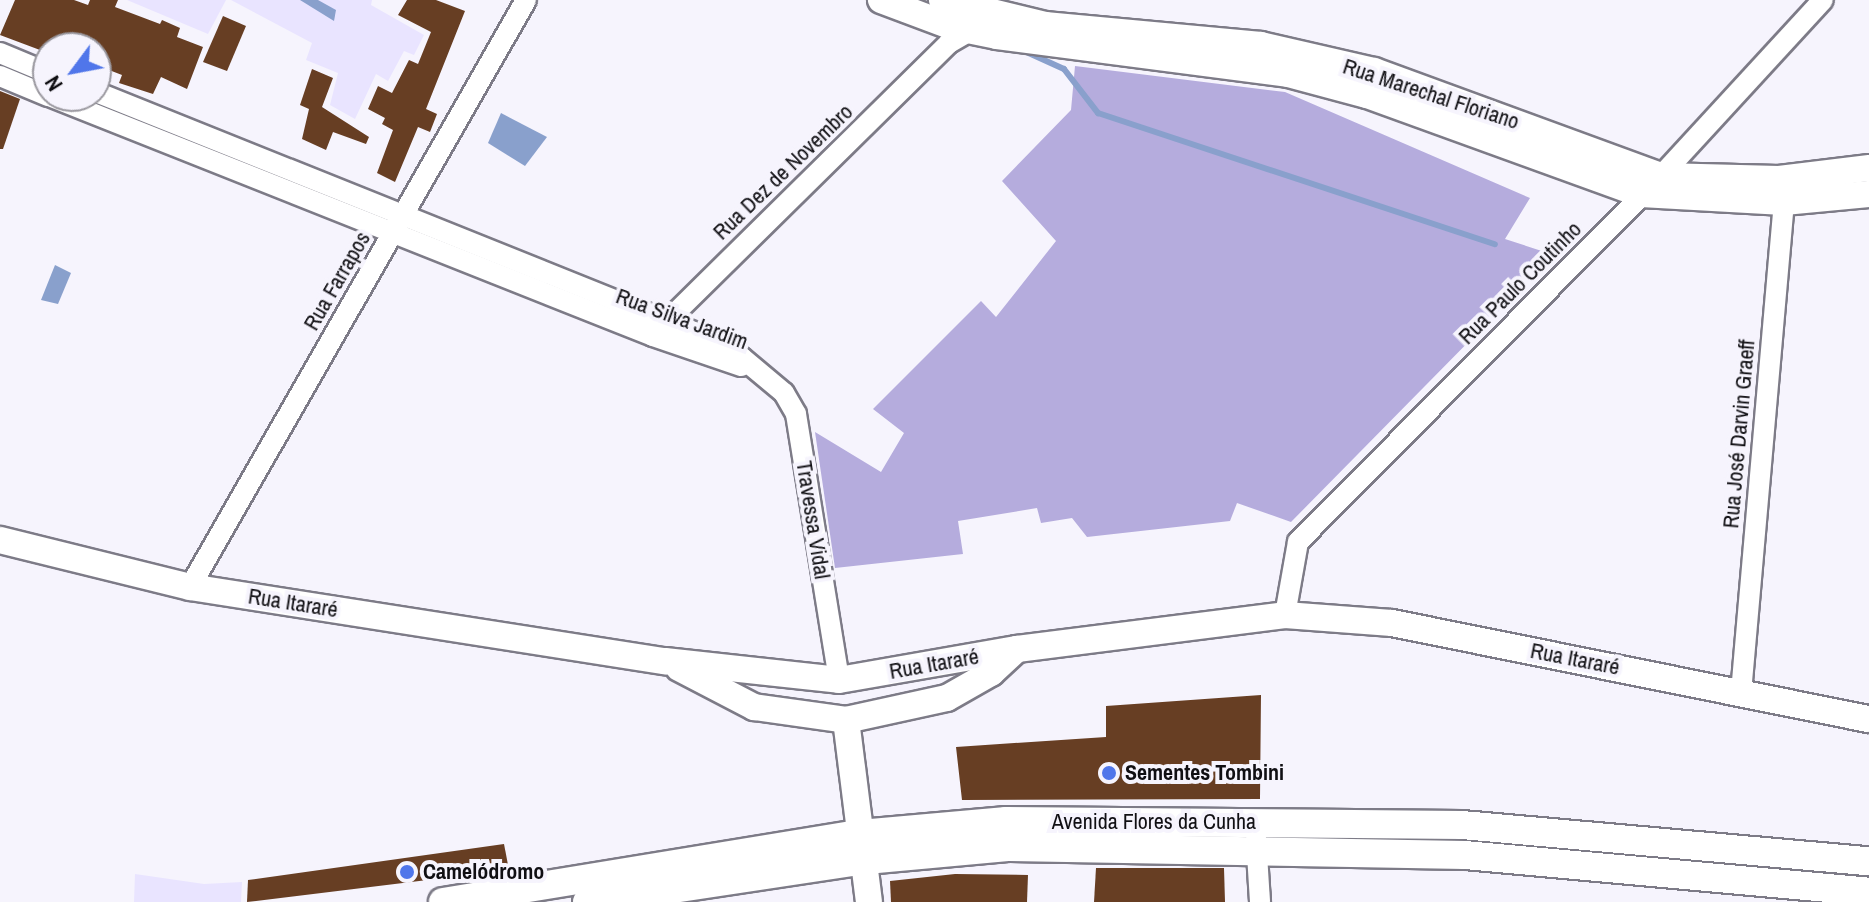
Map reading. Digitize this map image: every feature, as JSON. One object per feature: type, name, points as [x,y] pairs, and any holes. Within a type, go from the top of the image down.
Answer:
[{"type":"main road","name":"Avenida Flores da Cunha","points":[[443,902],[863,847],[1010,847],[1462,825],[1869,861]]},
{"type":"main road","points":[[1462,825],[1465,855]]},
{"type":"main road","name":"Avenida Flores da Cunha","points":[[1256,835],[1823,895],[1869,892]]},
{"type":"main road","name":"Avenida Flores da Cunha","points":[[587,902],[863,847]]},
{"type":"street","name":"Rua Farrapos","points":[[190,587],[526,0]]},
{"type":"street","name":"Rua Marechal Floriano","points":[[881,0],[1288,74],[1370,83],[1661,176],[1781,190]]},
{"type":"street","name":"Rua Paulo Coutinho","points":[[1285,615],[1298,542],[1661,176],[1823,0]]},
{"type":"street","name":"Rua Dez de Novembro","points":[[659,328],[963,15]]},
{"type":"street","points":[[0,53],[32,66]]},
{"type":"street","name":"Rua Silva Jardim","points":[[0,76],[32,89]]},
{"type":"street","name":"Rua Marechal Floriano","points":[[1370,83],[1641,194],[1781,190],[1869,168]]},
{"type":"street","name":"Rua Silva Jardim","points":[[112,107],[392,233],[526,276],[659,328],[760,373]]},
{"type":"street","name":"Rua Silva Jardim","points":[[192,142],[402,214],[526,276]]},
{"type":"street","points":[[1781,190],[1869,194]]},
{"type":"street","name":"Rua José Darvin Graeff","points":[[1741,693],[1781,190]]},
{"type":"street","name":"Travessa Vidal","points":[[760,373],[784,393],[796,414],[839,680]]},
{"type":"street","name":"Rua Itararé","points":[[0,540],[190,587],[665,661],[839,680],[1017,649],[1285,615],[1392,623],[1869,719]]},
{"type":"street","points":[[665,661],[754,707],[846,720],[947,698],[991,673],[1017,649]]},
{"type":"street","points":[[846,720],[869,902]]},
{"type":"street","points":[[1256,835],[1260,902]]},
{"type":"street","points":[[1823,895],[1826,856]]},
{"type":"shaded area","points":[[127,0],[226,0],[208,34]]},
{"type":"shaded area","points":[[231,0],[372,0],[371,5],[424,35],[414,55],[404,51],[388,81],[376,74],[355,119],[330,105],[338,73],[306,60],[312,43]]},
{"type":"shaded area","points":[[1075,66],[1285,92],[1530,198],[1505,239],[1554,255],[1291,522],[1237,503],[1230,521],[1087,537],[1072,518],[1041,523],[1037,508],[958,521],[963,554],[835,568],[815,432],[881,472],[904,433],[873,409],[981,301],[996,317],[1056,241],[1002,181],[1071,110]]},
{"type":"shaded area","points":[[135,874],[204,884],[242,882],[241,902],[134,902]]},
{"type":"water","points":[[300,0],[318,0],[336,10],[334,21]]},
{"type":"water","points":[[501,113],[547,137],[525,166],[488,143]]},
{"type":"water","points":[[55,265],[71,273],[58,304],[41,300]]},
{"type":"building","points":[[15,0],[74,0],[88,5],[90,0],[118,0],[115,7],[180,28],[177,37],[203,47],[187,89],[161,77],[153,94],[119,83],[122,75],[112,71],[112,32],[32,32],[32,47],[0,35]]},
{"type":"building","points":[[407,0],[436,0],[465,11],[426,109],[437,114],[430,132],[418,127],[395,182],[377,173],[393,130],[382,124],[385,118],[368,109],[378,86],[392,93],[409,60],[418,64],[431,32],[398,15]]},
{"type":"building","points":[[223,16],[246,26],[227,71],[203,62]]},
{"type":"building","points":[[312,69],[333,78],[322,107],[369,137],[366,144],[333,132],[326,150],[302,139],[309,109],[300,105]]},
{"type":"building","points":[[0,91],[20,99],[3,149],[0,149]]},
{"type":"building","name":"Sementes Tombini","points":[[1261,695],[1260,799],[962,800],[956,747],[1106,737],[1106,706]]},
{"type":"building","name":"Camelódromo","points":[[504,844],[509,870],[247,902],[248,880]]},
{"type":"building","points":[[1096,868],[1224,868],[1225,902],[1094,902]]},
{"type":"building","points":[[955,874],[1028,875],[1027,902],[891,902],[890,881]]},
{"type":"waterway","points":[[1022,50],[1064,69],[1098,113],[1495,244]]},
{"type":"place","name":"Sementes Tombini","points":[[1109,773]]},
{"type":"place","name":"Camelódromo","points":[[407,872]]}]
